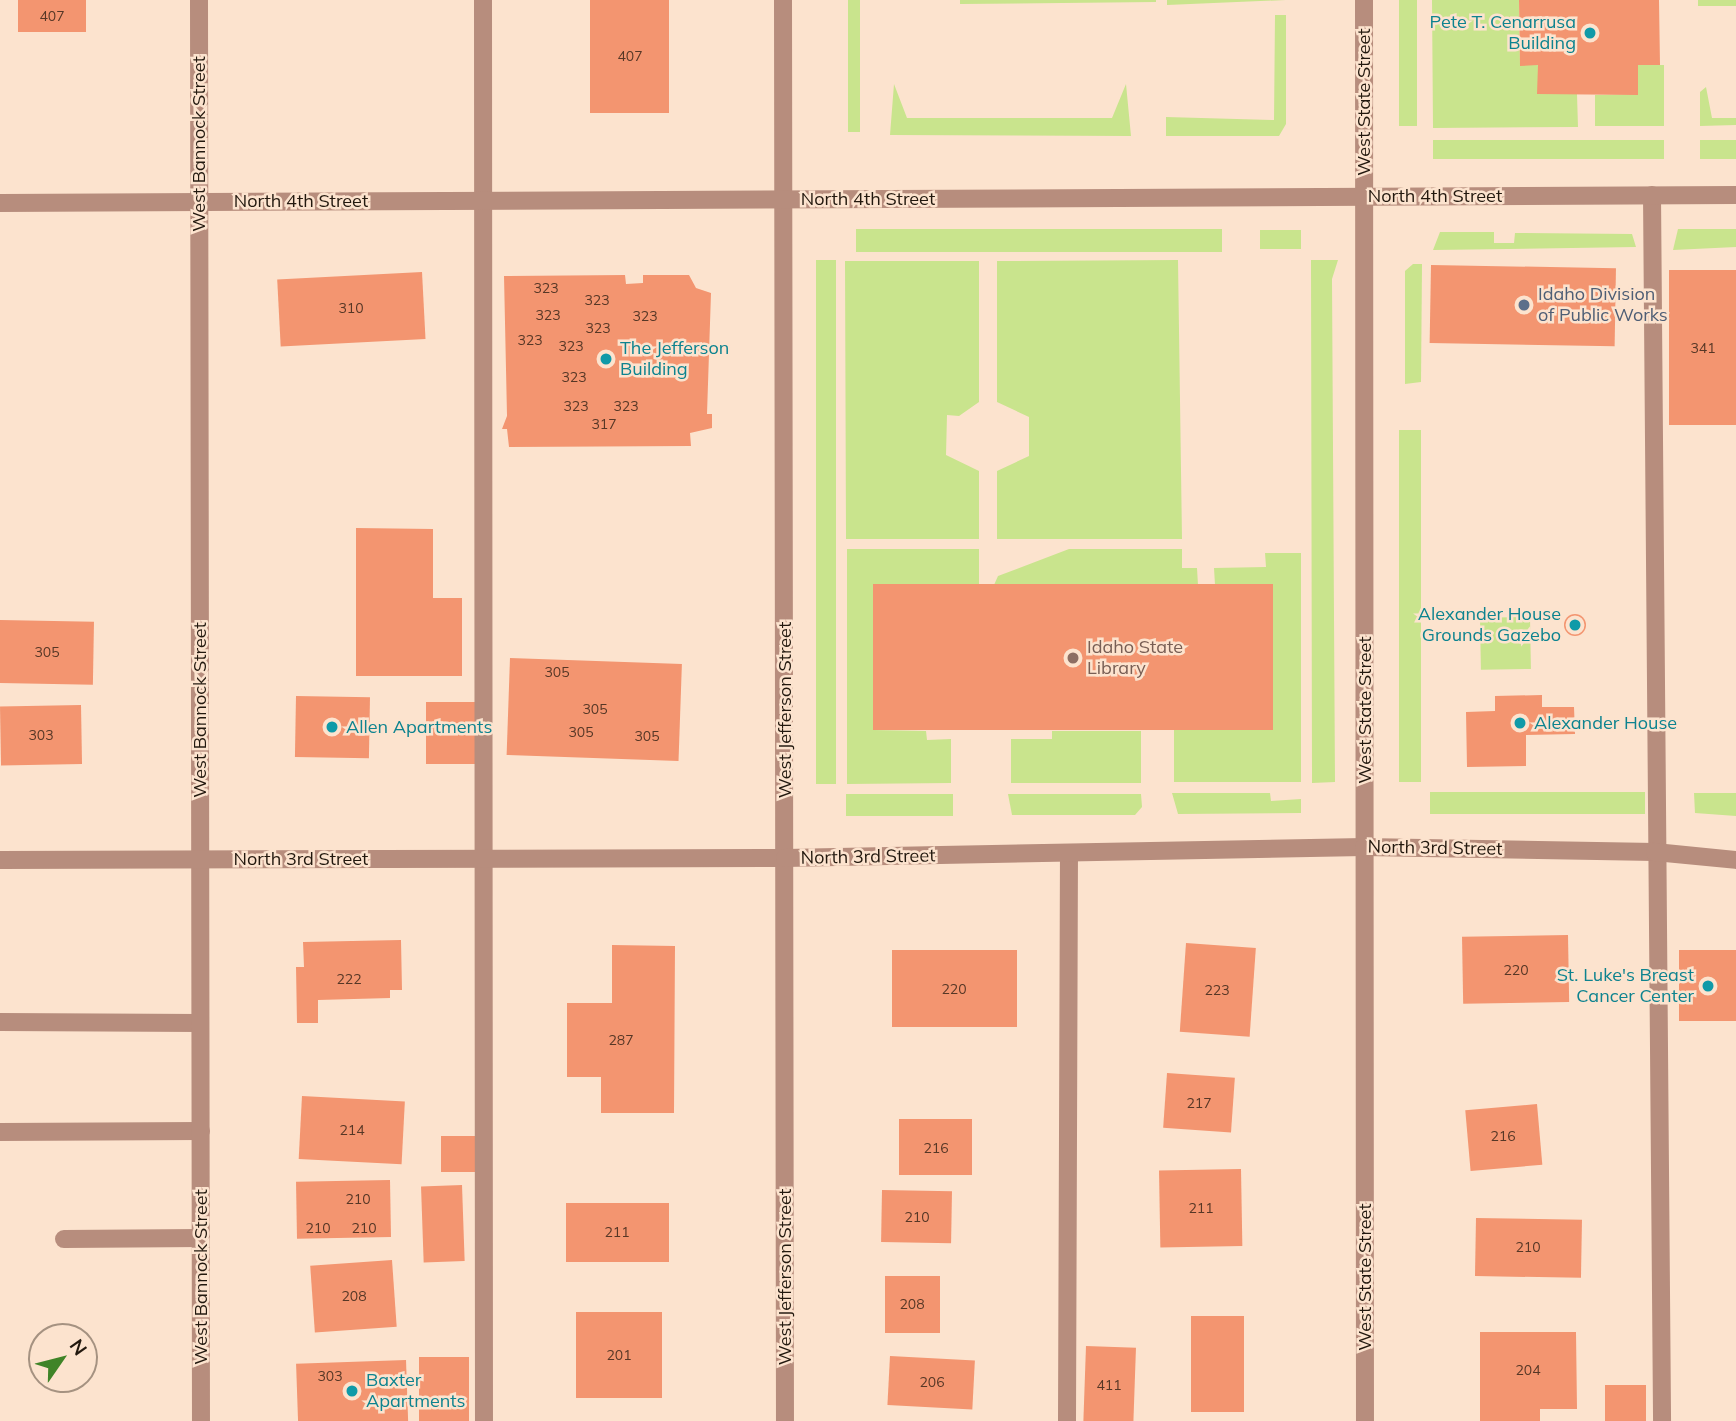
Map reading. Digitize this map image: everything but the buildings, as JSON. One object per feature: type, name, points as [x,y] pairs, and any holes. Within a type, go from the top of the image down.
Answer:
[{"type":"street","name":"West Bannock Street","points":[[199,0],[201,1421]]},
{"type":"street","points":[[483,0],[480,200],[486,859],[484,1421]]},
{"type":"street","name":"West Jefferson Street","points":[[783,0],[785,1421]]},
{"type":"street","name":"West State Street","points":[[1364,0],[1365,1421]]},
{"type":"street","points":[[1652,195],[1655,852],[1662,1421]]},
{"type":"street","name":"North 4th Street","points":[[0,203],[1736,195]]},
{"type":"street","name":"North 3rd Street","points":[[0,860],[785,859],[1364,847],[1655,852],[1736,860]]},
{"type":"street","points":[[1068,1421],[1069,853]]},
{"type":"street","points":[[0,1022],[200,1023]]},
{"type":"street","points":[[0,1132],[201,1131]]},
{"type":"street","points":[[64,1239],[201,1238]]},
{"type":"green space","points":[[848,0],[860,0],[860,132],[848,132]]},
{"type":"green space","points":[[960,0],[1156,0],[1156,2],[960,4]]},
{"type":"green space","points":[[1167,0],[1286,0],[1167,5]]},
{"type":"green space","points":[[1399,0],[1417,0],[1417,126],[1399,126]]},
{"type":"green space","points":[[1432,0],[1519,0],[1520,65],[1538,65],[1538,94],[1577,94],[1578,127],[1433,128]]},
{"type":"green space","points":[[1698,0],[1736,0],[1736,6],[1698,6]]},
{"type":"green space","points":[[1275,15],[1286,15],[1286,124],[1279,136],[1166,136],[1166,117],[1274,120]]},
{"type":"green space","points":[[1638,65],[1664,65],[1664,126],[1595,126],[1595,95],[1638,94]]},
{"type":"green space","points":[[894,84],[907,118],[1112,118],[1126,84],[1131,136],[890,135]]},
{"type":"green space","points":[[1706,87],[1712,118],[1736,118],[1736,125],[1700,126],[1700,92]]},
{"type":"green space","points":[[1433,140],[1664,140],[1664,159],[1433,159]]},
{"type":"green space","points":[[1700,140],[1736,140],[1736,159],[1700,159]]},
{"type":"green space","points":[[856,229],[1222,229],[1222,252],[856,252]]},
{"type":"green space","points":[[1678,229],[1736,229],[1736,247],[1673,250]]},
{"type":"green space","points":[[1260,230],[1301,230],[1301,249],[1260,249]]},
{"type":"green space","points":[[1440,232],[1494,232],[1494,243],[1514,243],[1515,233],[1632,234],[1636,247],[1433,250]]},
{"type":"green space","points":[[816,260],[836,260],[836,784],[816,784]]},
{"type":"green space","points":[[1178,260],[1182,539],[997,539],[997,471],[1029,456],[1029,417],[997,402],[997,261]]},
{"type":"green space","points":[[1311,260],[1338,260],[1332,279],[1335,782],[1312,783]]},
{"type":"green space","points":[[845,261],[979,261],[979,402],[959,416],[947,415],[946,455],[979,471],[979,539],[846,539]]},
{"type":"green space","points":[[1413,264],[1422,264],[1421,382],[1405,384],[1405,271]]},
{"type":"green space","points":[[1399,430],[1421,430],[1421,782],[1399,782]]},
{"type":"green space","points":[[847,549],[979,549],[979,584],[873,585],[874,730],[926,731],[927,740],[951,739],[951,783],[847,784]]},
{"type":"green space","points":[[1069,549],[1182,549],[1182,568],[1197,568],[1198,585],[994,585],[998,576]]},
{"type":"green space","points":[[1265,553],[1301,553],[1301,782],[1174,782],[1174,730],[1273,730],[1273,585],[1215,585],[1214,568],[1266,567]]},
{"type":"green space","points":[[1530,617],[1531,669],[1481,670],[1480,618]]},
{"type":"green space","points":[[1052,731],[1141,731],[1141,783],[1011,783],[1011,739],[1052,739]]},
{"type":"green space","points":[[1430,792],[1645,792],[1645,814],[1430,814]]},
{"type":"green space","points":[[1172,793],[1270,793],[1271,801],[1301,799],[1301,813],[1178,814]]},
{"type":"green space","points":[[1694,793],[1736,793],[1736,816],[1695,813]]},
{"type":"green space","points":[[846,794],[953,794],[953,816],[846,816]]},
{"type":"green space","points":[[1008,794],[1141,794],[1142,807],[1135,815],[1012,815]]},
{"type":"place","name":"Pete T. Cenarrusa Building","points":[[1590,33]]},
{"type":"place","name":"Idaho Division of Public Works","points":[[1524,305]]},
{"type":"place","name":"The Jefferson Building","points":[[606,359]]},
{"type":"place","name":"Alexander House Grounds Gazebo","points":[[1575,625]]},
{"type":"place","name":"Idaho State Library","points":[[1073,658]]},
{"type":"place","name":"Alexander House","points":[[1520,723]]},
{"type":"place","name":"Allen Apartments","points":[[332,727]]},
{"type":"place","name":"St. Luke's Breast Cancer Center","points":[[1708,986]]},
{"type":"place","name":"Baxter Apartments","points":[[352,1391]]}]
